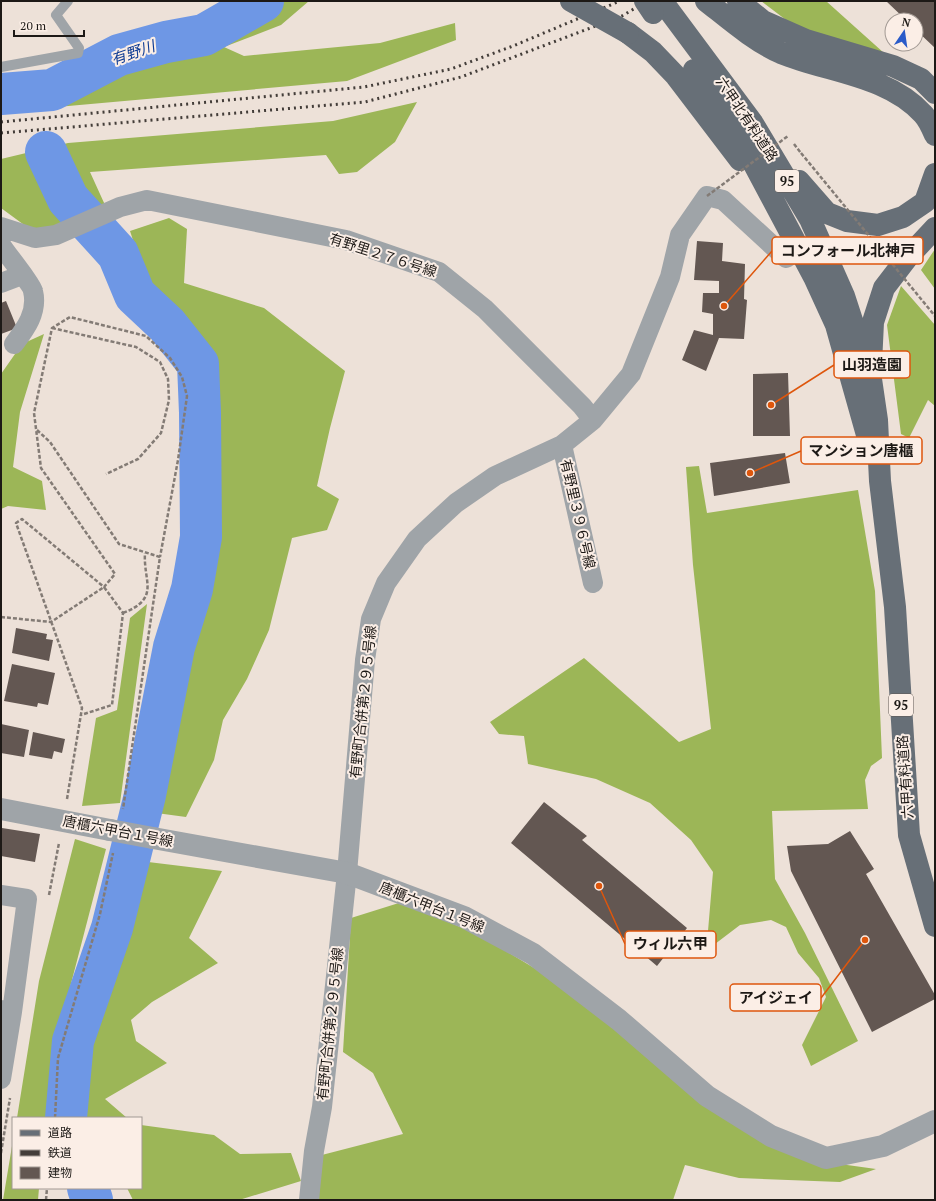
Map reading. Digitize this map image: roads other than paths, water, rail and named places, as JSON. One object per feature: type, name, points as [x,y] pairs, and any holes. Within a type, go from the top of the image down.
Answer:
[{"type":"main road","points":[[571,1],[628,33],[653,52],[676,76],[778,211]]},
{"type":"main road","points":[[706,1],[731,8],[806,40],[893,66],[921,79],[935,93]]},
{"type":"main road","name":"六甲北有料道路","points":[[656,5],[752,122],[810,219],[844,296],[871,379]]},
{"type":"main road","name":"六甲北有料道路","points":[[656,5],[731,121],[778,211]]},
{"type":"main road","points":[[731,8],[749,34],[780,52],[815,65],[870,81],[901,96],[924,114],[935,135]]},
{"type":"main road","points":[[752,122],[796,178],[828,213],[848,221],[878,225],[903,217],[925,202],[935,174]]},
{"type":"main road","name":"六甲有料道路","points":[[778,211],[814,277],[836,325],[880,481]]},
{"type":"main road","points":[[871,379],[873,322],[884,288],[907,258],[935,228]]},
{"type":"main road","name":"六甲有料道路","points":[[871,379],[877,420],[880,481],[895,607],[909,835],[935,926]]},
{"type":"street","name":"有野町合併第２９５号線","points":[[309,1200],[314,1151],[322,1107],[347,873],[368,640],[371,619],[386,583],[417,539],[456,503],[495,476],[562,445],[593,420],[631,374],[670,277],[680,235],[707,196],[723,200],[786,258],[800,250]]},
{"type":"street","name":"有野里２７６号線","points":[[1,227],[35,238],[56,236],[120,207],[147,200],[346,240],[439,272],[485,309],[582,406],[593,420]]},
{"type":"street","points":[[1,245],[33,289],[34,308],[32,315],[28,326],[14,344]]},
{"type":"street","points":[[1,283],[22,275]]},
{"type":"street","name":"有野里３９６号線","points":[[562,445],[593,583]]},
{"type":"street","name":"唐櫃六甲台１号線","points":[[1,809],[347,873],[464,917],[533,954],[619,1020],[707,1096],[771,1136],[826,1158],[883,1146],[935,1121]]},
{"type":"street","points":[[1,895],[27,899],[6,1011],[1,1079]]},
{"type":"lane","points":[[1,67],[78,53],[79,48],[56,15],[68,1]]},
{"type":"waterway","name":"有野川","points":[[1,94],[52,90],[119,55],[166,42],[204,35],[263,1]]},
{"type":"waterway","points":[[46,152],[68,199],[118,254],[135,295],[167,325],[198,364],[200,413],[201,537],[192,589],[174,647],[145,795],[112,928],[73,1041],[66,1117]]},
{"type":"waterway","points":[[88,1189],[92,1200]]},
{"type":"railway","points":[[1,122],[364,87],[451,69],[513,46],[620,1]]},
{"type":"railway","points":[[1,133],[365,102],[461,77],[622,16],[647,1]]},
{"type":"place","name":"コンフォール北神戸","points":[[724,306]]},
{"type":"place","name":"山羽造園","points":[[771,405]]},
{"type":"place","name":"マンション唐櫃","points":[[750,473]]},
{"type":"place","name":"ウィル六甲","points":[[599,886]]},
{"type":"place","name":"アイジェイ","points":[[865,940]]}]
